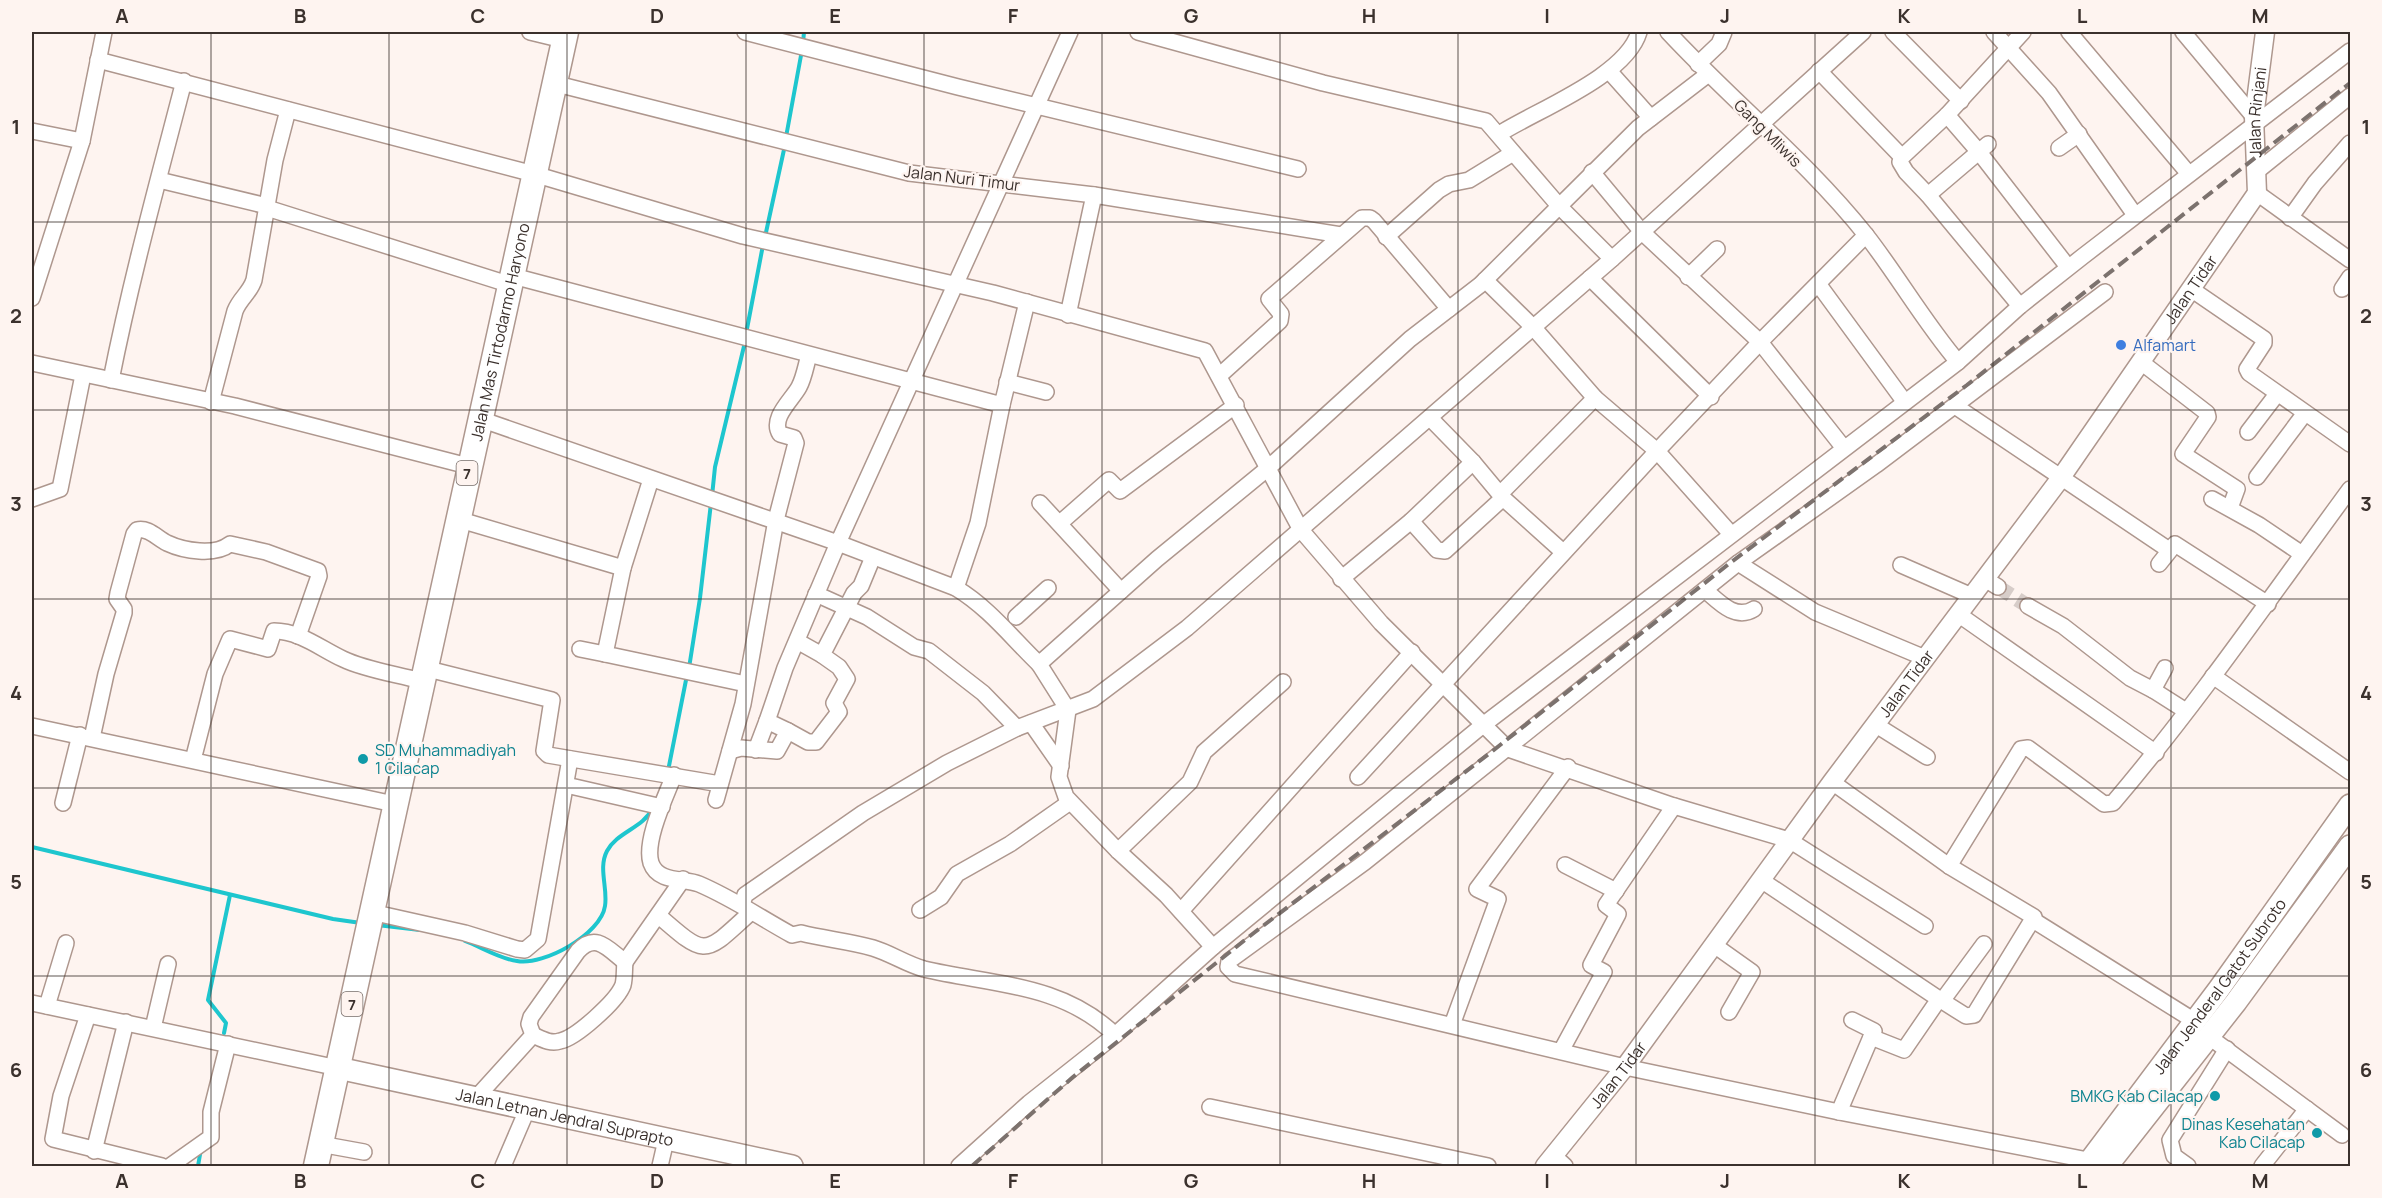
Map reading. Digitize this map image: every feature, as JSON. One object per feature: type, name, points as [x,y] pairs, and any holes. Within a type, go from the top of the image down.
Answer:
[{"type":"highway","name":"Jalan Mas Tirtodarmo Haryono","points":[[371,914],[468,466],[512,280],[565,36]]},
{"type":"highway","name":"7","points":[[318,1155],[371,914]]},
{"type":"main road","name":"Jalan Jenderal Gatot Subroto","points":[[2098,1165],[2193,1020],[2219,989],[2350,805]]},
{"type":"main road","points":[[2319,848],[2347,859]]},
{"type":"main road","name":"Jalan Jenderal Gatot Subroto","points":[[2098,1165],[2208,1036],[2347,859]]},
{"type":"main road","name":"Jalan Letnan Jendral Suprapto","points":[[338,1068],[666,1140],[744,1161],[792,1167]]},
{"type":"street","points":[[32,298],[81,141],[104,32]]},
{"type":"street","points":[[530,32],[565,36]]},
{"type":"street","points":[[745,32],[1298,169]]},
{"type":"street","points":[[756,750],[796,641],[838,543],[1000,182],[1071,32]]},
{"type":"street","points":[[1138,32],[1323,83],[1479,118],[1499,134],[1560,207],[1612,260]]},
{"type":"street","points":[[1499,134],[1610,72],[1630,52],[1639,32]]},
{"type":"street","name":"Gang Mliwis","points":[[1668,32],[1702,69],[1761,124],[1866,235],[1958,362]]},
{"type":"street","points":[[1039,664],[1121,591],[1267,469],[1410,339],[1485,280],[1560,207],[1592,172],[1702,69],[1719,44],[1724,32]]},
{"type":"street","points":[[659,916],[691,943],[702,947],[716,943],[746,909],[745,896],[863,813],[946,763],[1024,725],[1068,710],[1104,692],[1187,628],[1431,419],[1533,327],[1612,260],[1863,32]]},
{"type":"street","points":[[1893,32],[1960,100]]},
{"type":"street","points":[[1994,32],[2036,78],[2079,134],[2135,214]]},
{"type":"street","points":[[1902,157],[1947,116],[2023,32]]},
{"type":"street","points":[[2069,32],[2189,174]]},
{"type":"street","points":[[2183,32],[2253,120]]},
{"type":"street","name":"Jalan Rinjani","points":[[2257,194],[2253,120],[2265,32]]},
{"type":"street","points":[[959,1167],[1029,1103],[1115,1035],[1213,946],[1483,725],[1843,447],[1958,362],[2020,306],[2189,174],[2253,120],[2350,51]]},
{"type":"street","points":[[98,60],[534,174],[764,241],[955,284],[1205,351],[1301,530],[1381,623],[1413,652],[1508,749],[1568,767],[1674,806],[1790,840],[1925,926]]},
{"type":"street","points":[[1819,71],[1902,157],[1903,168],[1929,195],[2020,306]]},
{"type":"street","points":[[1610,72],[1651,118]]},
{"type":"street","points":[[111,380],[131,279],[184,81]]},
{"type":"street","name":"Jalan Nuri Timur","points":[[553,83],[909,173],[1000,182],[1094,195],[1341,235]]},
{"type":"street","points":[[2256,172],[2350,96]]},
{"type":"street","points":[[211,402],[238,303],[251,289],[254,280],[288,110]]},
{"type":"street","points":[[1947,116],[1984,148],[2068,267]]},
{"type":"street","points":[[32,131],[81,141]]},
{"type":"street","points":[[2059,148],[2079,134]]},
{"type":"street","points":[[2290,218],[2315,183],[2350,143]]},
{"type":"street","points":[[1929,195],[1984,148]]},
{"type":"street","points":[[1386,237],[1444,186],[1469,180],[1513,153]]},
{"type":"street","points":[[1592,172],[1642,232],[1760,342],[1843,447]]},
{"type":"street","points":[[159,180],[267,207],[512,280],[752,339],[1002,405]]},
{"type":"street","points":[[2257,194],[2350,260]]},
{"type":"street","name":"Jalan Tidar","points":[[1555,1163],[1924,658],[1972,596],[1992,583],[2060,479],[2257,194]]},
{"type":"street","points":[[1068,315],[1094,195]]},
{"type":"street","points":[[1219,376],[1281,319],[1281,314],[1269,299],[1357,221],[1370,218],[1449,309]]},
{"type":"street","points":[[1358,777],[1657,451],[1866,235]]},
{"type":"street","points":[[1688,277],[1717,249]]},
{"type":"street","points":[[1590,278],[1711,397]]},
{"type":"street","points":[[1485,280],[1533,327],[1595,398],[1657,451],[1731,534]]},
{"type":"street","points":[[1819,285],[1904,401]]},
{"type":"street","points":[[2192,289],[2264,339],[2264,343],[2247,370],[2305,413],[2349,439]]},
{"type":"street","points":[[2098,1165],[1625,1067],[1235,974],[1230,972],[1229,962],[1365,862],[1738,563],[1787,530],[1955,406],[2105,292]]},
{"type":"street","points":[[956,588],[978,523],[1007,382],[1027,302]]},
{"type":"street","points":[[716,800],[746,684],[776,520],[796,443],[794,438],[780,434],[778,429],[783,408],[799,387],[809,355]]},
{"type":"street","points":[[2141,362],[2207,413],[2208,417],[2183,454],[2237,489],[2230,508]]},
{"type":"street","points":[[32,363],[211,402],[468,466]]},
{"type":"street","points":[[32,500],[60,489],[83,375]]},
{"type":"street","points":[[1007,382],[1046,392]]},
{"type":"street","points":[[2248,432],[2277,394]]},
{"type":"street","points":[[1411,521],[1437,550],[1445,551],[1595,398]]},
{"type":"street","points":[[1060,524],[1109,480],[1120,491],[1236,405]]},
{"type":"street","points":[[1955,406],[2060,479],[2169,550]]},
{"type":"street","points":[[2257,477],[2305,413]]},
{"type":"street","points":[[480,419],[776,520],[956,588],[1010,623],[1068,710],[1060,766],[1062,786],[1070,802],[1181,911],[1213,946]]},
{"type":"street","points":[[1431,419],[1473,462],[1501,496],[1563,552]]},
{"type":"street","points":[[1341,579],[1411,521],[1473,462]]},
{"type":"street","points":[[605,654],[623,568],[651,479]]},
{"type":"street","points":[[1949,866],[2021,748],[2028,748],[2098,800],[2109,805],[2156,753],[2268,604],[2350,489]]},
{"type":"street","points":[[2212,499],[2302,554]]},
{"type":"street","points":[[1040,503],[1121,591]]},
{"type":"street","points":[[458,519],[623,568]]},
{"type":"street","points":[[63,803],[124,613],[117,599],[131,543],[137,530],[147,530],[169,544],[193,549],[215,551],[222,550],[230,544],[243,545],[318,571],[319,576],[298,636]]},
{"type":"street","points":[[2159,564],[2173,545],[2177,545],[2268,604]]},
{"type":"street","points":[[822,655],[846,608],[861,586],[873,557]]},
{"type":"street","points":[[1738,563],[1815,612],[1924,658]]},
{"type":"street","points":[[1901,565],[1972,596]]},
{"type":"street","points":[[1010,623],[1048,588]]},
{"type":"street","points":[[1705,590],[1730,610],[1746,613],[1754,609]]},
{"type":"street","points":[[816,594],[881,625],[914,647],[929,651],[1024,725],[1060,766]]},
{"type":"street","points":[[2028,606],[2062,626],[2130,678],[2186,711]]},
{"type":"street","points":[[1958,614],[2156,753]]},
{"type":"street","points":[[193,760],[215,674],[227,641],[234,639],[268,649],[274,631],[298,636],[325,647],[344,659],[552,700],[544,751],[548,755],[720,784]]},
{"type":"street","points":[[767,721],[808,742],[816,742],[839,712],[834,703],[847,679],[839,667],[796,641]]},
{"type":"street","points":[[580,649],[746,684]]},
{"type":"street","points":[[1181,911],[1413,652]]},
{"type":"street","points":[[2153,690],[2165,668]]},
{"type":"street","points":[[2213,676],[2350,772]]},
{"type":"street","points":[[1118,851],[1190,782],[1204,752],[1283,682]]},
{"type":"street","points":[[1876,724],[1927,757]]},
{"type":"street","points":[[32,726],[394,804]]},
{"type":"street","points":[[730,751],[777,751],[788,731]]},
{"type":"street","points":[[371,914],[476,936],[517,949],[525,950],[533,946],[538,939],[570,759]]},
{"type":"street","points":[[1452,1025],[1498,899],[1477,890],[1568,767]]},
{"type":"street","points":[[670,775],[656,806],[651,843],[652,865],[667,878],[698,883],[792,935],[801,933],[872,948],[921,968],[1008,985],[1062,999],[1093,1015],[1115,1035]]},
{"type":"street","points":[[1832,782],[1949,866],[2033,916],[2033,920],[2193,1020]]},
{"type":"street","points":[[566,785],[656,806]]},
{"type":"street","points":[[920,910],[941,897],[957,874],[1010,844],[1070,802]]},
{"type":"street","points":[[1561,1050],[1604,972],[1591,965],[1618,914],[1606,905],[1674,806]]},
{"type":"street","points":[[1565,865],[1616,891]]},
{"type":"street","points":[[625,967],[601,944],[593,942],[585,944],[531,1017],[529,1024],[533,1035],[549,1042],[561,1041],[572,1036],[608,1006],[622,986],[625,967],[682,879]]},
{"type":"street","points":[[1761,880],[1966,1016],[1974,1015],[2033,920]]},
{"type":"street","points":[[66,943],[39,1005],[338,1068]]},
{"type":"street","points":[[1871,1037],[1904,1050],[1984,944]]},
{"type":"street","points":[[1714,945],[1752,972],[1729,1012]]},
{"type":"street","points":[[153,1028],[168,964]]},
{"type":"street","points":[[88,1015],[60,1096],[52,1135],[56,1141],[162,1167]]},
{"type":"street","points":[[1839,1112],[1874,1031],[1852,1020]]},
{"type":"street","points":[[94,1151],[126,1022]]},
{"type":"street","points":[[475,1099],[533,1035]]},
{"type":"street","points":[[2208,1036],[2342,1135]]},
{"type":"street","points":[[170,1167],[211,1137],[211,1112],[228,1044]]},
{"type":"street","points":[[2188,1167],[2174,1156],[2170,1140],[2227,1048]]},
{"type":"street","points":[[1210,1107],[1488,1167]]},
{"type":"street","points":[[2262,1167],[2307,1109]]},
{"type":"street","points":[[503,1167],[527,1110]]},
{"type":"street","points":[[660,1167],[666,1140]]},
{"type":"street","points":[[318,1155],[364,1152]]},
{"type":"waterway","points":[[803,43],[804,32]]},
{"type":"waterway","points":[[786,137],[802,50]]},
{"type":"waterway","points":[[765,237],[785,145]]},
{"type":"waterway","points":[[746,334],[763,245]]},
{"type":"waterway","points":[[712,496],[715,467],[745,342]]},
{"type":"waterway","points":[[689,668],[711,503]]},
{"type":"waterway","points":[[668,771],[687,675]]},
{"type":"waterway","points":[[465,941],[504,958],[528,961],[556,953],[583,937],[601,917],[605,906],[603,864],[607,851],[617,839],[649,815],[653,808]]},
{"type":"waterway","points":[[32,847],[333,919],[361,923]]},
{"type":"waterway","points":[[224,1033],[226,1023],[208,1000],[230,895]]},
{"type":"waterway","points":[[377,925],[420,930]]},
{"type":"waterway","points":[[198,1166],[201,1149]]},
{"type":"tunnel","points":[[1998,587],[2028,606]]},
{"type":"railway","points":[[972,1166],[1073,1077],[1255,932],[1490,753],[1730,563],[1967,385],[2350,83]]},
{"type":"place","name":"Alfamart","points":[[2121,345]]},
{"type":"place","name":"SD Muhammadiyah 1 Cilacap","points":[[363,759]]},
{"type":"place","name":"BMKG Kab Cilacap","points":[[2215,1096]]},
{"type":"place","name":"Dinas Kesehatan Kab Cilacap","points":[[2317,1133]]}]
